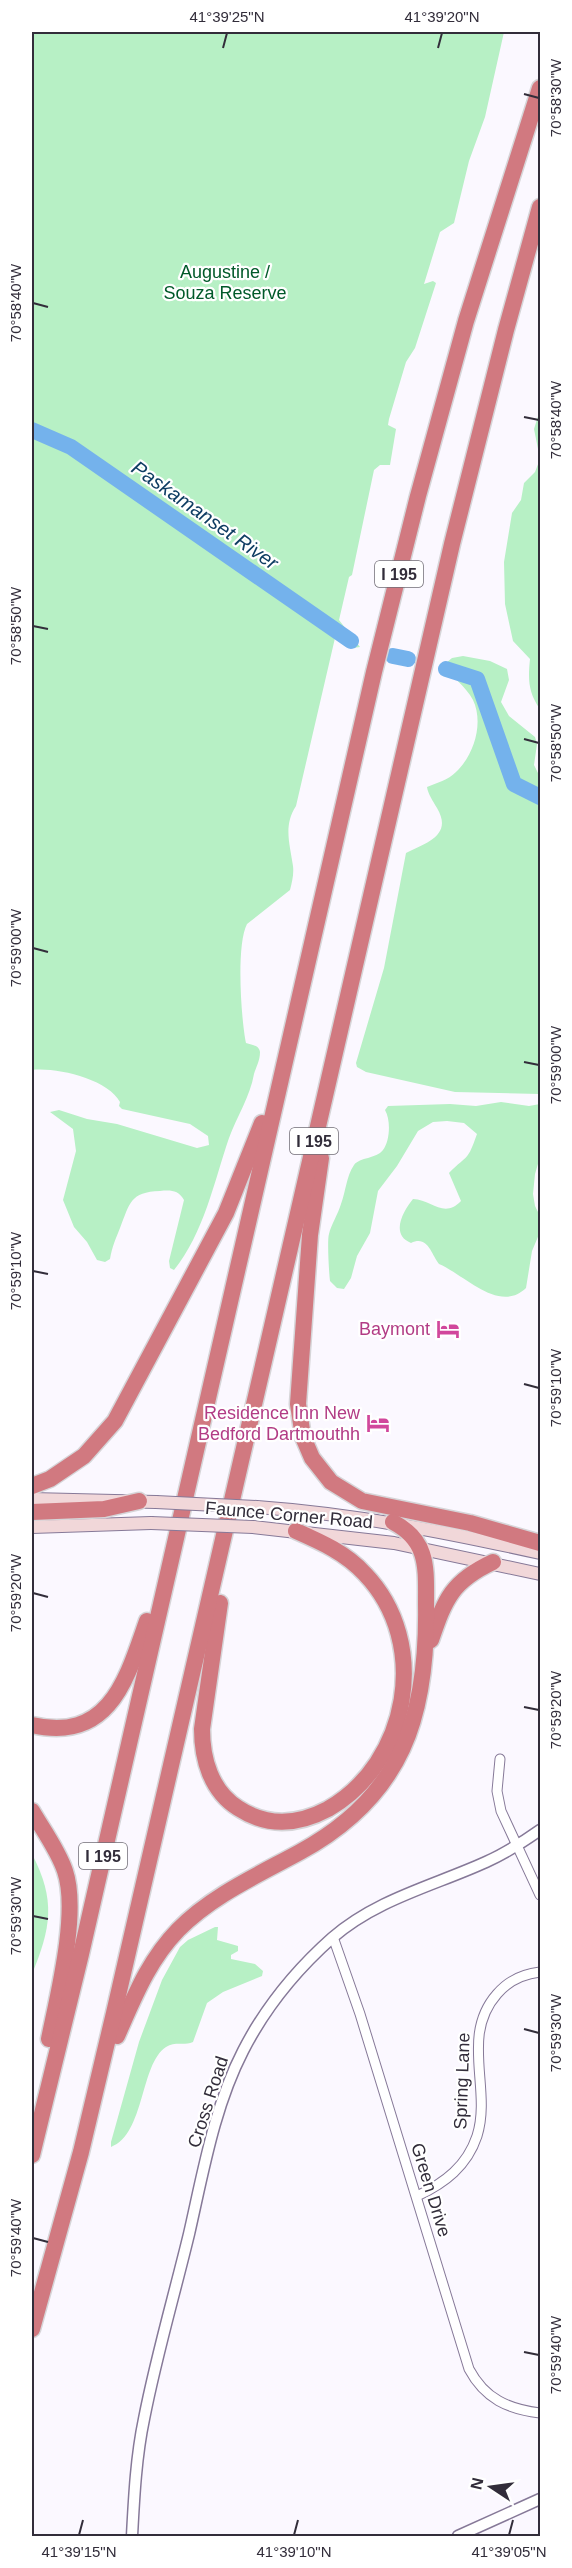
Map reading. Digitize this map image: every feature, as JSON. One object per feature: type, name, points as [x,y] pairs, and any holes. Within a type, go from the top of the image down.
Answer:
[{"type":"highway","name":"I 195","points":[[32,2155],[81,1954],[374,672],[418,496],[479,279],[540,88]]},
{"type":"highway","name":"I 195","points":[[32,2329],[78,2163],[224,1540],[461,506],[540,207]]},
{"type":"highway","points":[[32,1486],[50,1479],[84,1456],[105,1434],[122,1410],[226,1213],[284,1066]]},
{"type":"highway","points":[[326,1091],[321,1158],[308,1258],[299,1396],[298,1416],[307,1448],[317,1466],[331,1482],[362,1501],[470,1523],[540,1543]]},
{"type":"highway","points":[[32,1512],[104,1509],[139,1501]]},
{"type":"highway","points":[[98,2078],[144,1975],[176,1931],[207,1905],[327,1834],[351,1816],[385,1779],[403,1752],[412,1728],[424,1661],[425,1561],[421,1548],[408,1531],[393,1522]]},
{"type":"highway","points":[[224,1540],[221,1596],[202,1718],[205,1759],[213,1781],[233,1805],[261,1819],[290,1822],[311,1817],[331,1807],[367,1777],[383,1755],[396,1726],[404,1678],[397,1626],[379,1591],[357,1566],[338,1551],[296,1531]]},
{"type":"highway","points":[[32,1725],[59,1728],[78,1724],[96,1715],[112,1702],[129,1675],[171,1556]]},
{"type":"highway","points":[[424,1661],[441,1611],[456,1586],[470,1574],[493,1562]]},
{"type":"highway","points":[[32,1811],[65,1870],[71,1901],[69,1924],[46,2051],[37,2134]]},
{"type":"main road","name":"Faunce Corner Road","points":[[32,1499],[139,1501],[257,1507],[333,1514],[393,1522],[540,1553]]},
{"type":"main road","name":"Faunce Corner Road","points":[[32,1527],[151,1523],[253,1527],[421,1548],[540,1574]]},
{"type":"street","points":[[500,1759],[499,1801],[504,1821],[531,1872],[540,1895]]},
{"type":"street","name":"Cross Road","points":[[132,2536],[143,2422],[225,2095],[242,2053],[264,2014],[297,1972],[333,1936],[393,1898],[484,1863],[517,1847],[540,1830]]},
{"type":"street","name":"Green Drive","points":[[333,1936],[357,2002],[465,2360],[473,2377],[484,2391],[504,2405],[540,2413]]},
{"type":"street","name":"Spring Lane","points":[[417,2196],[454,2173],[468,2156],[477,2134],[481,2105],[478,2044],[480,2027],[486,2010],[507,1984],[520,1977],[540,1972]]},
{"type":"street","points":[[458,2536],[540,2499]]},
{"type":"green space","name":"Augustine / Souza Reserve","points":[[32,32],[504,32],[485,117],[469,161],[454,223],[440,232],[424,284],[433,281],[436,283],[415,348],[406,362],[389,419],[388,425],[396,429],[390,465],[380,465],[374,470],[352,575],[349,577],[339,620],[360,647],[353,648],[341,638],[335,638],[296,806],[290,821],[288,835],[293,878],[290,890],[247,924],[244,934],[240,982],[244,1032],[246,1043],[258,1048],[259,1061],[250,1091],[229,1138],[201,1224],[174,1270],[170,1268],[169,1261],[184,1200],[177,1192],[171,1191],[150,1192],[132,1200],[110,1259],[105,1262],[97,1260],[87,1242],[74,1227],[63,1200],[76,1151],[73,1129],[50,1112],[59,1110],[87,1119],[117,1124],[197,1148],[209,1145],[208,1136],[190,1124],[122,1109],[114,1094],[105,1087],[80,1076],[54,1070],[32,1070]]},
{"type":"green space","points":[[540,410],[540,459],[534,429]]},
{"type":"green space","points":[[540,459],[540,709],[533,697],[530,685],[530,659],[513,641],[505,604],[504,562],[512,513],[521,500],[524,483],[535,472]]},
{"type":"green space","points":[[463,656],[490,661],[507,669],[509,680],[501,702],[509,716],[535,737],[537,744],[534,765],[540,777],[540,1094],[455,1092],[366,1072],[357,1067],[356,1063],[384,968],[406,853],[435,837],[442,825],[441,817],[427,787],[456,772],[468,757],[475,738],[478,719],[473,700],[451,673],[446,663],[452,658]]},
{"type":"green space","points":[[501,1102],[529,1106],[540,1104],[540,1157],[533,1194],[540,1216],[540,1232],[532,1251],[526,1288],[516,1295],[505,1297],[493,1295],[439,1264],[425,1243],[417,1241],[411,1243],[401,1234],[402,1216],[413,1199],[443,1209],[455,1206],[461,1201],[449,1173],[469,1153],[477,1134],[464,1123],[447,1121],[433,1122],[418,1131],[397,1166],[378,1191],[370,1233],[357,1256],[351,1278],[344,1289],[337,1288],[330,1281],[328,1237],[354,1165],[380,1153],[385,1146],[389,1125],[385,1110],[388,1106],[450,1104],[476,1106]]},
{"type":"green space","points":[[32,1854],[45,1886],[48,1914],[47,1928],[32,1974]]},
{"type":"green space","points":[[218,1927],[217,1940],[238,1946],[238,1951],[231,1955],[231,1959],[255,1964],[263,1971],[262,1976],[223,1992],[207,2003],[193,2042],[169,2045],[158,2056],[151,2068],[130,2128],[122,2140],[111,2147],[139,2042],[162,1980],[180,1947],[188,1940]]},
{"type":"waterway","name":"Paskamanset River","points":[[32,430],[71,447],[351,641]]},
{"type":"waterway","name":"Paskamanset River","points":[[393,656],[408,659]]},
{"type":"waterway","name":"Paskamanset River","points":[[446,669],[477,679],[514,784],[540,797]]},
{"type":"place","name":"Baymont","points":[[448,1329]]},
{"type":"place","name":"Residence Inn New Bedford Dartmouthh","points":[[378,1423]]}]
